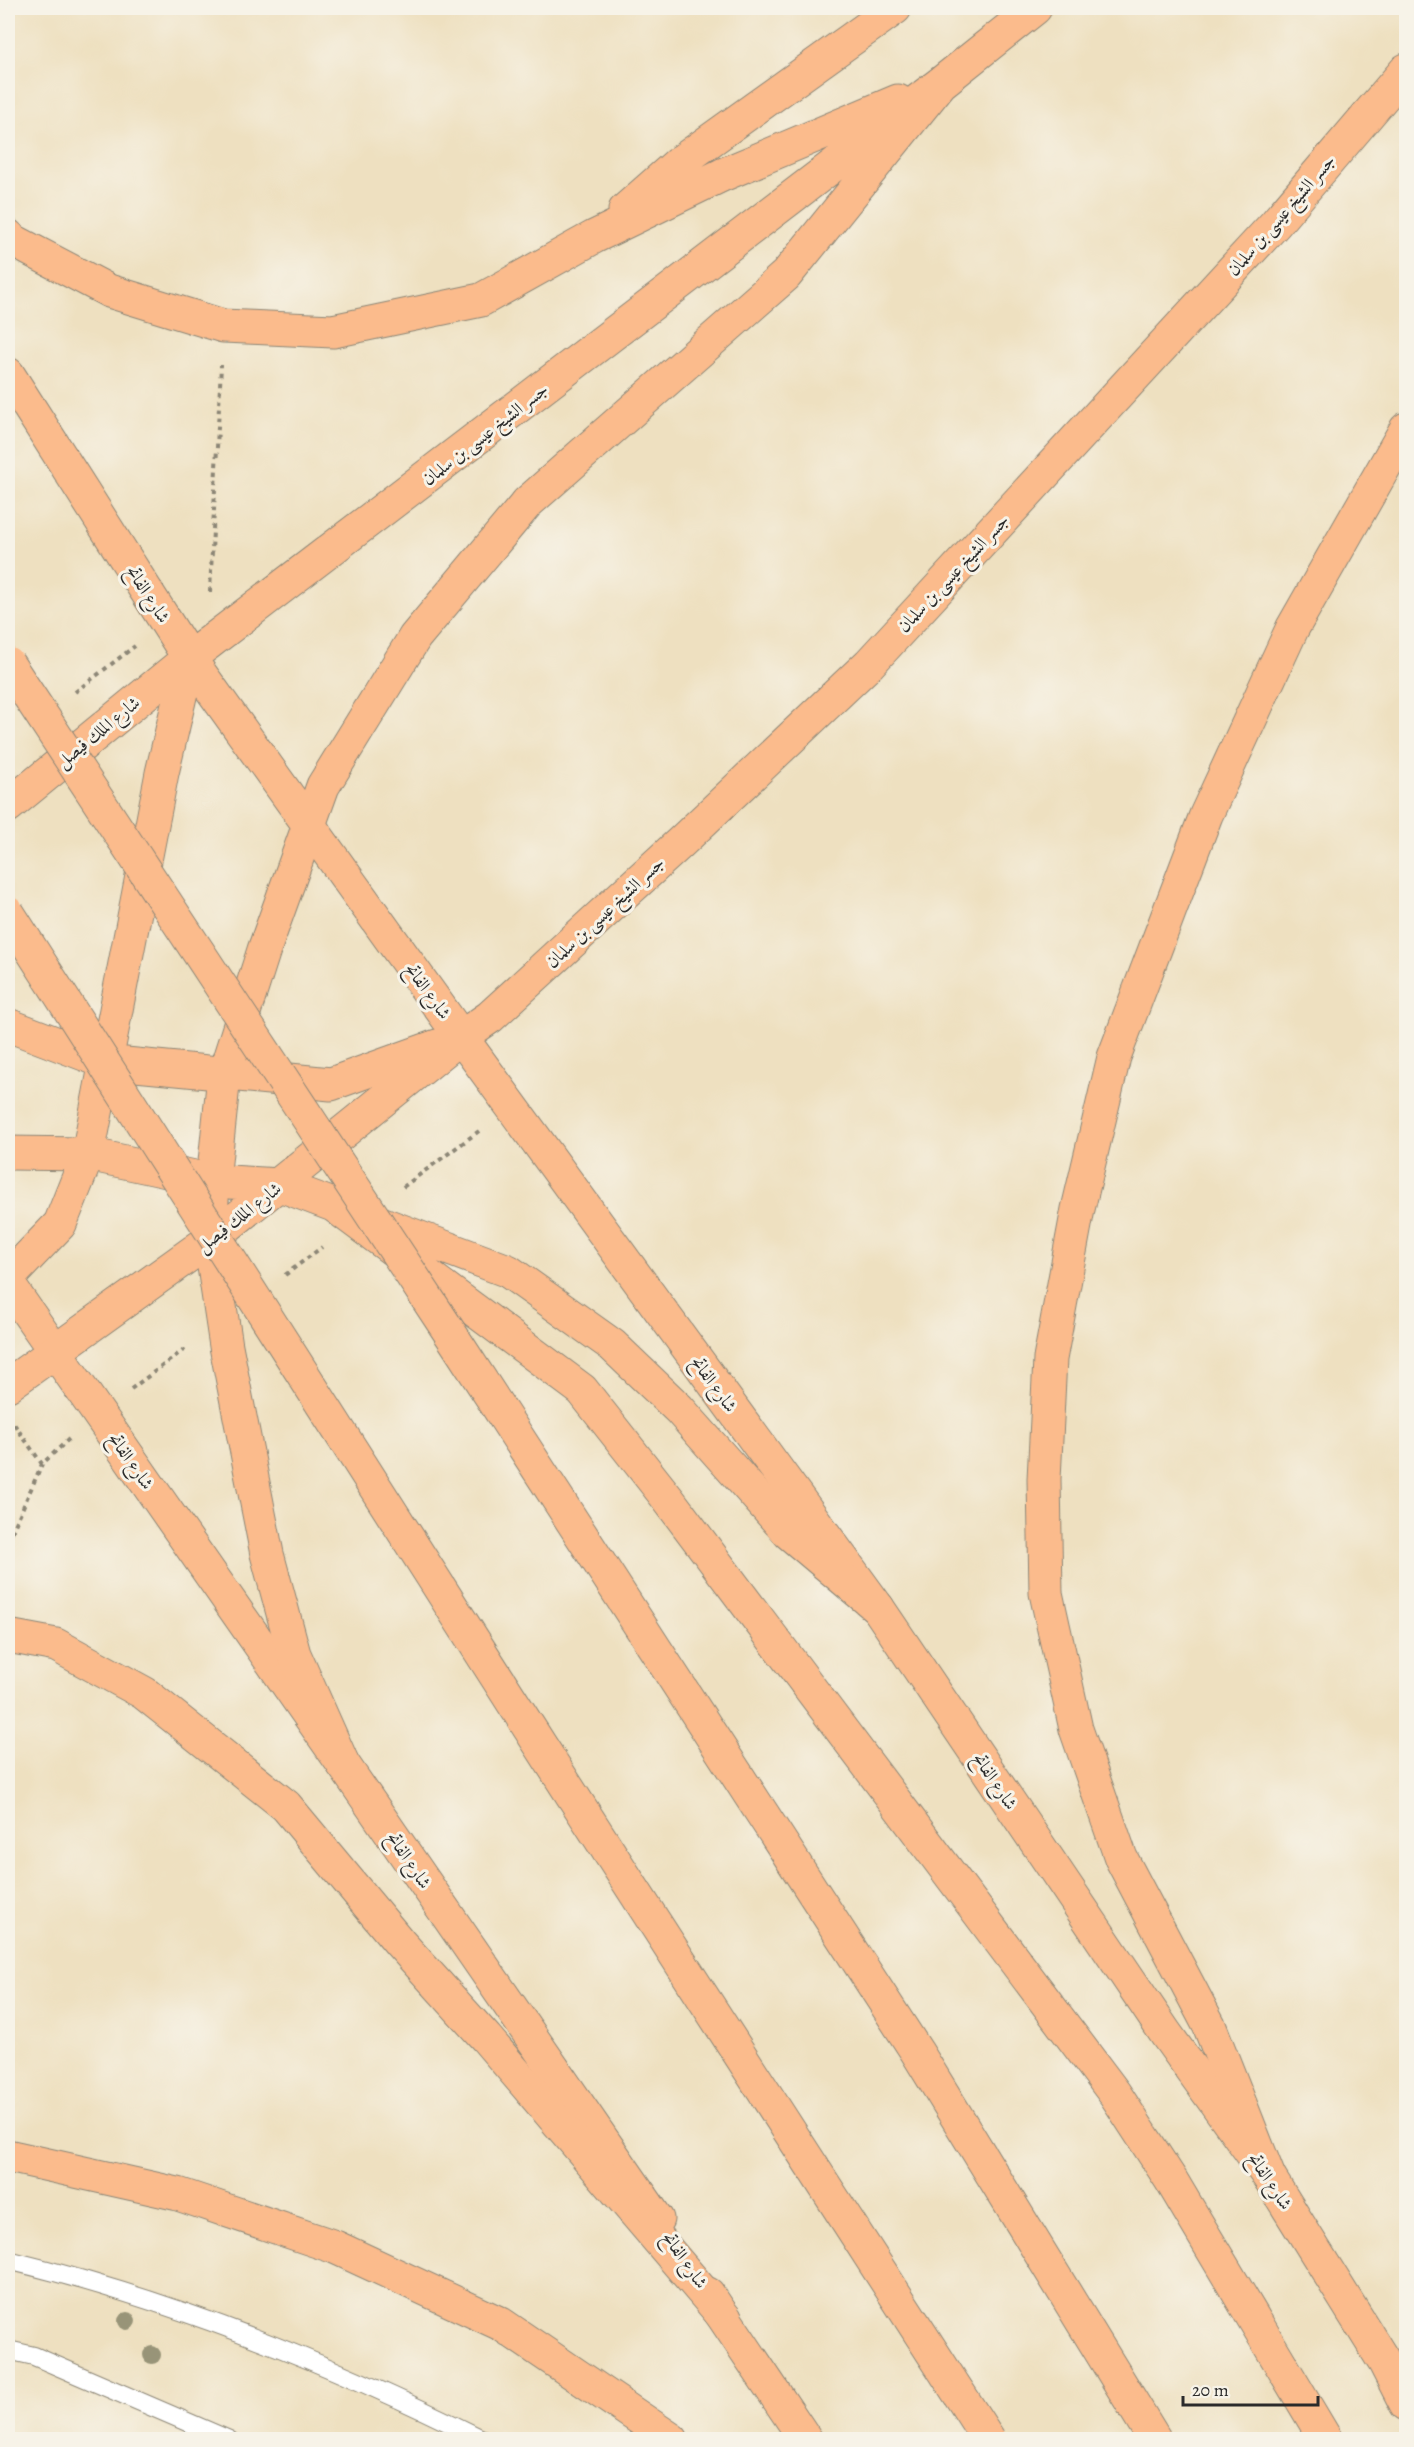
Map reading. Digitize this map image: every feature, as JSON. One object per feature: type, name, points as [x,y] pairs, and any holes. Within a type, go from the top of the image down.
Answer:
[{"type":"main road","points":[[594,237],[676,165],[895,8]]},
{"type":"main road","name":"جسر الشيخ عيسى بن سلمان","points":[[189,658],[352,536],[941,83],[1035,8]]},
{"type":"main road","name":"جسر الشيخ عيسى بن سلمان","points":[[461,1037],[490,1017],[680,843],[869,664],[1275,224],[1407,70]]},
{"type":"main road","points":[[8,236],[109,291],[224,326],[333,331],[481,300],[594,237],[722,175],[941,83]]},
{"type":"main road","points":[[343,1764],[294,1654],[267,1554],[226,1346],[210,1240],[213,1181],[224,1075],[264,950],[323,786],[414,637],[527,503],[786,275],[941,83]]},
{"type":"main road","name":"شارع الفاتح","points":[[8,374],[189,658],[461,1037],[878,1608],[1166,2034],[1269,2177],[1385,2364],[1407,2404]]},
{"type":"main road","points":[[1269,2177],[1209,2025],[1121,1858],[1076,1729],[1046,1593],[1044,1479],[1050,1359],[1078,1209],[1114,1057],[1206,815],[1292,629],[1407,429]]},
{"type":"main road","points":[[8,1278],[60,1224],[88,1154],[162,773],[189,658]]},
{"type":"main road","name":"شارع الملك فيصل","points":[[8,806],[189,658]]},
{"type":"main road","points":[[8,664],[450,1333],[917,2052],[1155,2439]]},
{"type":"main road","points":[[8,913],[574,1797],[989,2439]]},
{"type":"main road","points":[[8,1025],[105,1062],[331,1084],[461,1037]]},
{"type":"main road","name":"شارع الملك فيصل","points":[[8,1385],[210,1240],[461,1037]]},
{"type":"main road","points":[[8,1153],[88,1154],[213,1181],[280,1185],[508,1271],[612,1345],[679,1408],[789,1533],[878,1608]]},
{"type":"main road","points":[[336,1207],[582,1390],[668,1499],[1115,2094],[1171,2180],[1326,2439]]},
{"type":"main road","name":"شارع الفاتح","points":[[8,1284],[343,1764],[806,2439]]},
{"type":"main road","points":[[8,1636],[56,1645],[144,1693],[286,1806],[400,1943],[486,2038],[725,2318]]},
{"type":"main road","points":[[8,2156],[177,2194],[335,2247],[501,2324],[672,2439]]},
{"type":"lane","points":[[8,2260],[81,2278],[227,2327],[393,2394],[484,2439]]},
{"type":"lane","points":[[8,2350],[34,2356],[229,2439]]},
{"type":"path","points":[[209,604],[224,326]]},
{"type":"path","points":[[8,1541],[42,1464]]}]
